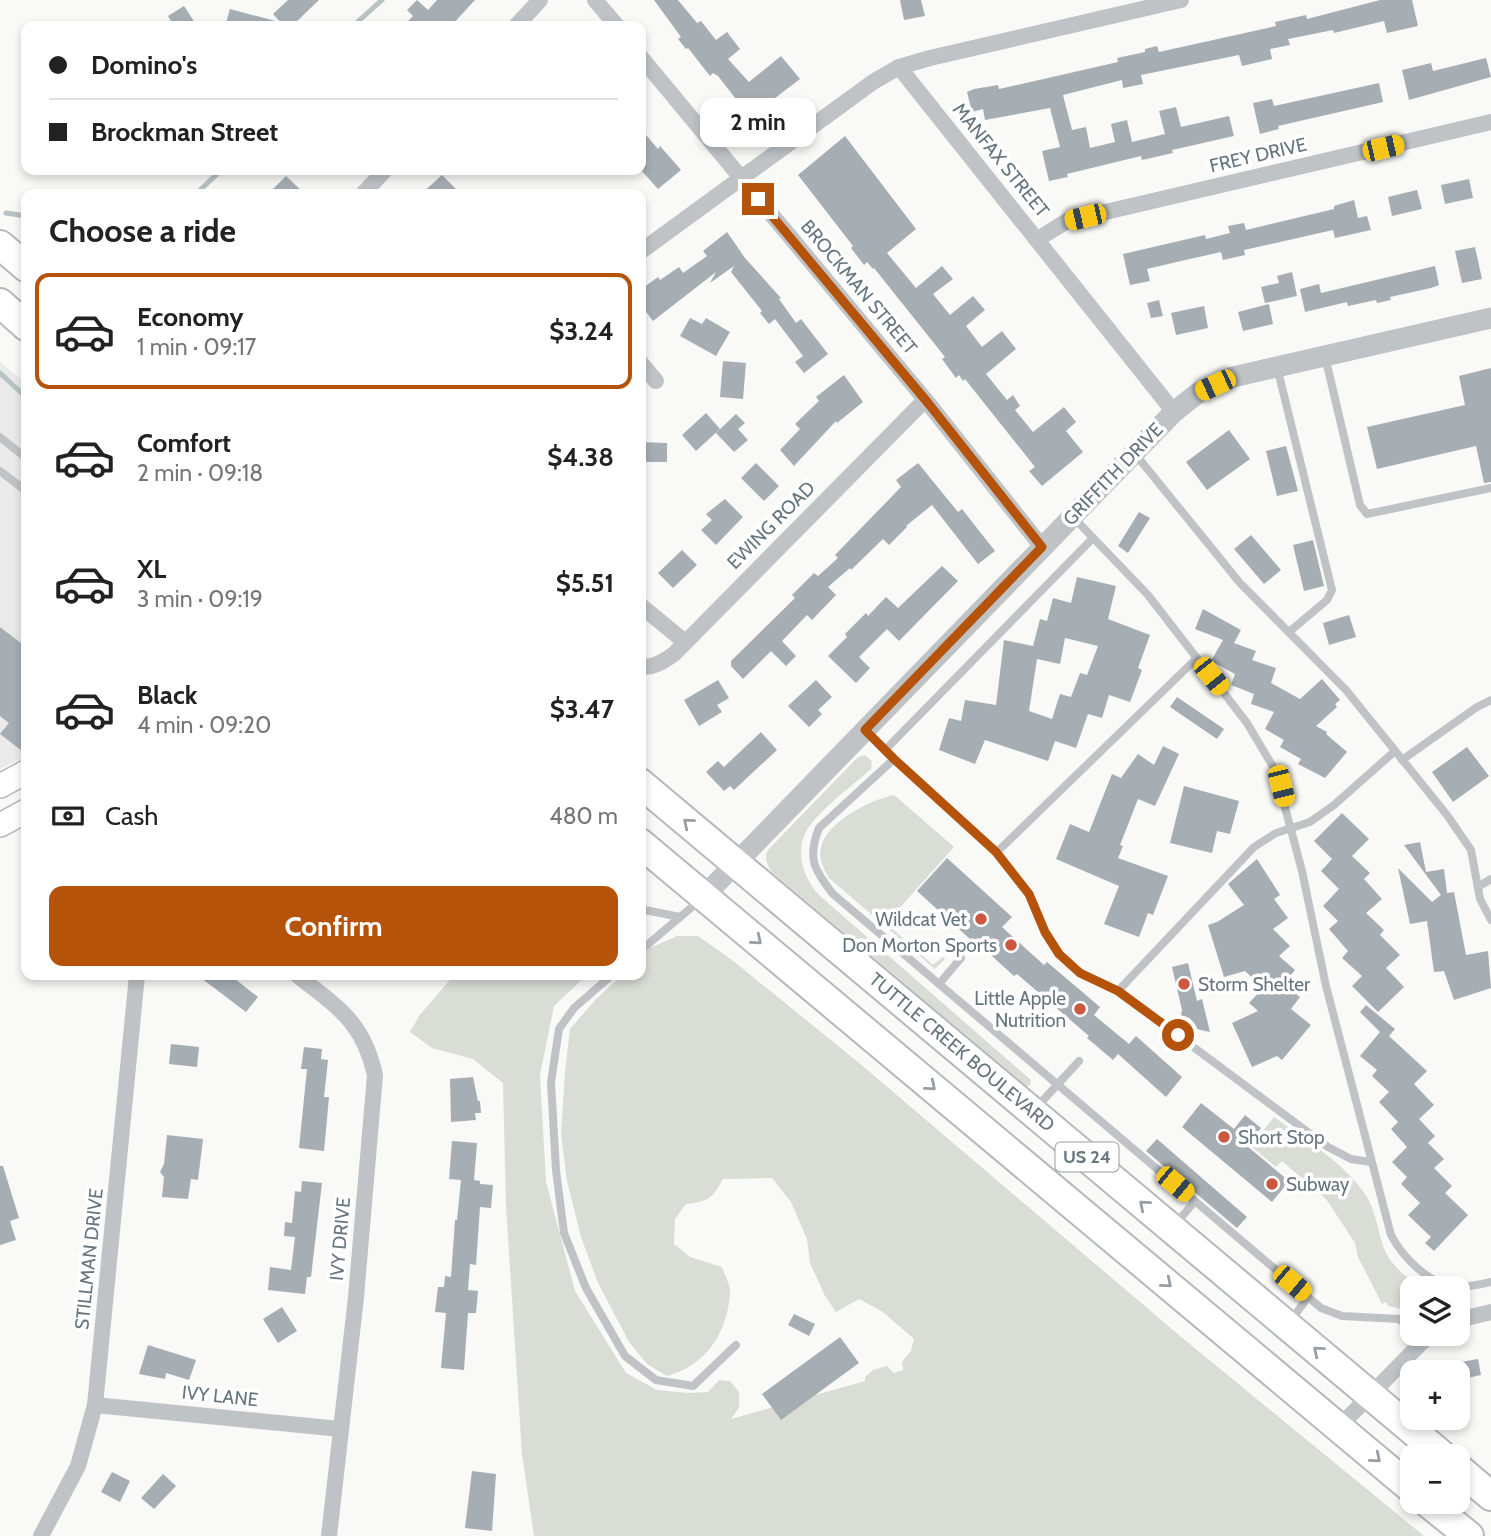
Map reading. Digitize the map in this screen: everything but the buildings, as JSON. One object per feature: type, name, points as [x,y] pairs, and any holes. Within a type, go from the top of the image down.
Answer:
[{"type":"highway","points":[[0,245],[21,263]]},
{"type":"highway","points":[[0,303],[21,322]]},
{"type":"highway","name":"TUTTLE CREEK BOULEVARD","points":[[646,788],[1429,1444]]},
{"type":"highway","name":"US 24","points":[[646,848],[1400,1479]]},
{"type":"highway","points":[[1470,1478],[1491,1496]]},
{"type":"highway","points":[[1442,1514],[1469,1536]]},
{"type":"main road","points":[[0,786],[21,775]]},
{"type":"main road","points":[[0,825],[21,814]]},
{"type":"street","points":[[521,21],[540,0]]},
{"type":"street","points":[[595,0],[613,21]]},
{"type":"street","points":[[646,248],[873,82],[899,68],[930,58],[1181,0]]},
{"type":"street","name":"BROCKMAN STREET","points":[[646,63],[925,400],[1042,547]]},
{"type":"street","name":"MANFAX STREET","points":[[899,68],[1174,412]]},
{"type":"street","name":"FREY DRIVE","points":[[1038,239],[1067,221],[1491,122]]},
{"type":"street","points":[[368,189],[380,175]]},
{"type":"street","name":"GRIFFITH DRIVE","points":[[704,896],[1174,412],[1198,393],[1233,377],[1491,318]]},
{"type":"street","points":[[646,369],[656,381]]},
{"type":"street","name":"EWING ROAD","points":[[646,667],[663,663],[685,642],[925,400]]},
{"type":"street","points":[[646,611],[685,642]]},
{"type":"street","name":"STILLMAN DRIVE","points":[[41,1536],[78,1466],[95,1405],[137,980]]},
{"type":"street","name":"IVY DRIVE","points":[[303,980],[339,1008],[355,1025],[370,1051],[375,1075],[356,1297],[329,1536]]},
{"type":"street","points":[[1470,1317],[1491,1312]]},
{"type":"street","points":[[1339,1427],[1371,1395],[1411,1346]]},
{"type":"street","name":"IVY LANE","points":[[95,1405],[340,1429]]},
{"type":"lane","points":[[1325,356],[1364,513],[1491,488]]},
{"type":"lane","points":[[1277,367],[1332,590],[1327,600],[1289,632]]},
{"type":"lane","points":[[0,437],[21,454]]},
{"type":"lane","points":[[1134,453],[1240,583],[1346,690],[1447,815],[1471,850],[1480,899],[1491,920]]},
{"type":"lane","points":[[0,471],[21,487]]},
{"type":"lane","points":[[1072,516],[1148,595],[1265,750],[1281,786],[1326,986],[1371,1162],[1391,1235],[1397,1247],[1414,1265],[1451,1286],[1474,1286],[1491,1282]]},
{"type":"lane","points":[[886,750],[1093,538]]},
{"type":"lane","points":[[996,852],[1197,659]]},
{"type":"lane","points":[[1402,760],[1491,700]]},
{"type":"lane","points":[[865,730],[996,852],[1029,894],[1045,932],[1059,954],[1080,973],[1118,991],[1328,1147],[1351,1159],[1371,1162]]},
{"type":"lane","points":[[1118,991],[1254,847],[1276,833],[1310,822],[1334,805],[1395,751]]},
{"type":"lane","points":[[894,759],[819,828],[813,859],[817,874],[834,894],[1321,1308],[1342,1316],[1400,1320]]},
{"type":"lane","points":[[1479,887],[1491,879]]},
{"type":"lane","points":[[646,946],[704,896]]},
{"type":"lane","points":[[646,910],[680,917]]},
{"type":"lane","points":[[939,984],[961,958]]},
{"type":"lane","points":[[606,980],[574,1008],[559,1029],[551,1082],[556,1170],[564,1233],[586,1288],[625,1356],[656,1380],[693,1386],[736,1345]]},
{"type":"lane","points":[[1033,1112],[1079,1061]]},
{"type":"lane","points":[[1172,1228],[1195,1201]]},
{"type":"lane","points":[[1288,1325],[1308,1297]]},
{"type":"shaded area","points":[[0,362],[21,379],[21,758],[0,769]]},
{"type":"shaded area","points":[[865,755],[872,761],[871,769],[836,798],[807,830],[801,847],[805,874],[820,896],[1031,1080],[1030,1086],[1026,1086],[772,872],[769,866],[766,859],[768,850],[857,758]]},
{"type":"shaded area","points":[[894,795],[954,847],[886,923],[933,965],[943,957],[945,959],[935,969],[829,878],[821,860],[820,852],[824,839],[840,821],[873,801]]},
{"type":"shaded area","points":[[677,936],[698,936],[732,960],[858,1062],[1180,1336],[1424,1536],[534,1536],[522,1454],[506,1206],[503,1083],[473,1059],[432,1048],[410,1032],[419,1016],[450,980],[582,980],[554,1006],[540,1075],[546,1182],[575,1291],[626,1373],[657,1390],[689,1393],[708,1392],[719,1380],[730,1381],[739,1392],[739,1408],[731,1419],[865,1381],[865,1377],[873,1370],[887,1366],[894,1373],[903,1370],[902,1362],[911,1351],[914,1339],[883,1312],[859,1299],[836,1312],[825,1296],[810,1263],[807,1239],[791,1202],[772,1178],[723,1179],[709,1198],[686,1204],[675,1219],[674,1244],[690,1257],[722,1267],[729,1284],[728,1309],[712,1346],[692,1365],[667,1376],[647,1364],[629,1342],[598,1283],[581,1237],[567,1181],[561,1134],[570,1029],[617,980],[646,980],[648,949]]},
{"type":"shaded area","points":[[1274,1117],[1348,1174],[1367,1197],[1386,1253],[1406,1276],[1400,1276],[1400,1309],[1388,1306],[1386,1302],[1382,1304],[1358,1257],[1355,1243],[1326,1199],[1282,1161],[1276,1167],[1251,1146]]},
{"type":"waterway","points":[[359,21],[382,0]]},
{"type":"waterway","points":[[201,189],[216,175]]},
{"type":"waterway","points":[[6,213],[21,215]]},
{"type":"waterway","points":[[0,373],[21,392]]},
{"type":"place","name":"Wildcat Vet","points":[[981,919]]},
{"type":"place","name":"Don Morton Sports","points":[[1011,945]]},
{"type":"place","name":"Storm Shelter","points":[[1184,984]]},
{"type":"place","name":"Little Apple Nutrition","points":[[1080,1009]]},
{"type":"place","name":"Short Stop","points":[[1224,1137]]},
{"type":"place","name":"Subway","points":[[1272,1184]]},
{"type":"route","points":[[758,199],[928,403],[1042,547],[865,730],[996,852],[1029,894],[1045,932],[1059,954],[1080,973],[1118,991],[1178,1035]]}]
